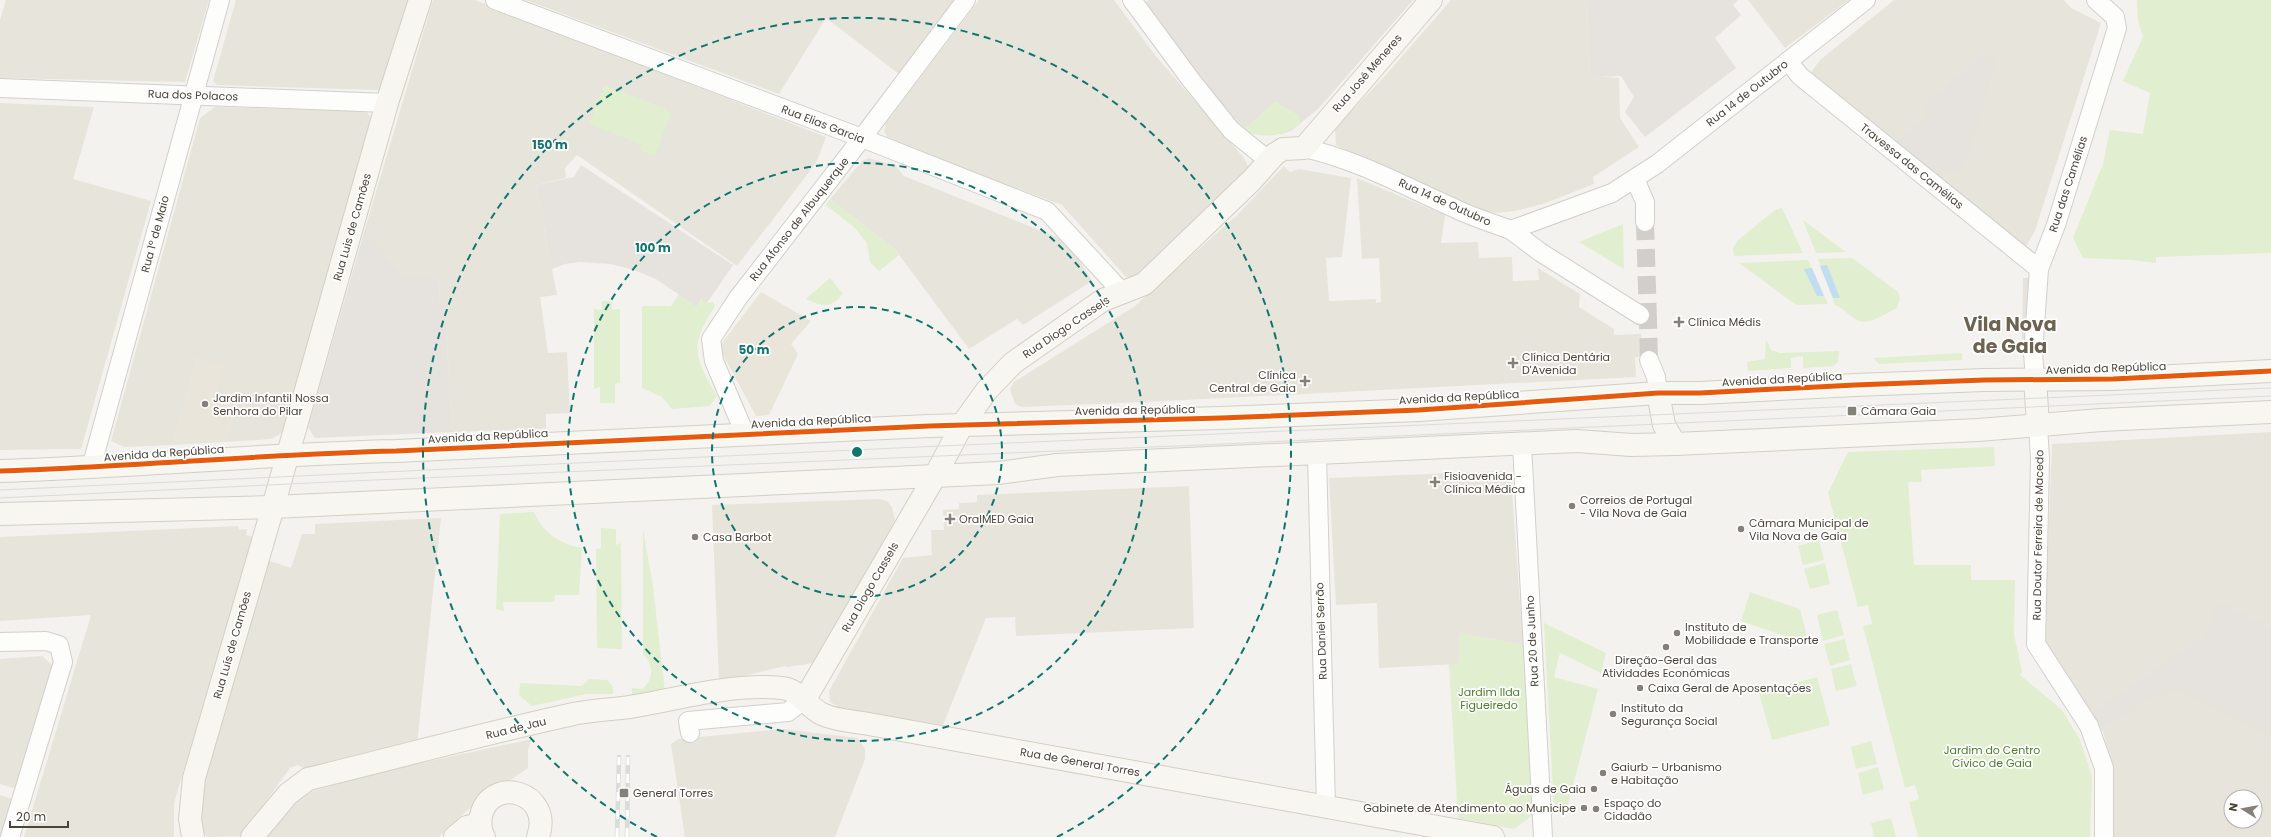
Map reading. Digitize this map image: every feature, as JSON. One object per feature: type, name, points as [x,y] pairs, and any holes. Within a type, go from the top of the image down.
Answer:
[{"type":"main road","name":"Rua Luis de Camões","points":[[288,455],[387,103],[420,0]]},
{"type":"main road","name":"Rua José Meneres","points":[[1304,148],[1431,0]]},
{"type":"main road","name":"Rua 14 de Outubro","points":[[1268,160],[1283,149],[1304,148]]},
{"type":"main road","name":"Rua Diogo Cassels","points":[[962,425],[987,390],[1013,363],[1103,300],[1144,284],[1252,180],[1268,160]]},
{"type":"main road","name":"Avenida da República","points":[[0,471],[91,468],[288,455],[745,434],[962,425],[1419,410],[1658,393],[2035,379],[2113,379],[2271,371]]},
{"type":"main road","points":[[2035,379],[2038,425]]},
{"type":"main road","points":[[1658,393],[1664,425],[1675,444]]},
{"type":"main road","points":[[0,514],[273,507],[998,473],[1057,465],[1522,445],[1577,441],[1631,445],[1675,444],[1982,430],[2101,420],[2271,412]]},
{"type":"main road","points":[[935,476],[962,425]]},
{"type":"main road","name":"Rua Luís de Camões","points":[[193,837],[190,819],[194,778],[288,455]]},
{"type":"main road","name":"Rua Diogo Cassels","points":[[805,699],[935,476]]},
{"type":"main road","name":"Rua de Jau","points":[[252,837],[288,794],[297,786],[316,777],[571,714],[636,706],[740,689],[784,688],[805,699]]},
{"type":"main road","name":"Rua de General Torres","points":[[805,699],[820,713],[848,720],[1493,837]]},
{"type":"main road","points":[[455,837],[467,827],[482,830],[486,805],[492,798],[505,793],[519,793],[528,797],[539,811],[541,820],[538,837]]},
{"type":"street","name":"Rua 1º de Maio","points":[[91,468],[220,0]]},
{"type":"street","name":"Rua Elias Garcia","points":[[495,0],[862,138],[1048,211],[1122,292]]},
{"type":"street","name":"Rua Afonso de Albuquerque","points":[[745,434],[714,361],[710,339],[738,298],[862,138],[966,0]]},
{"type":"street","points":[[1132,0],[1191,80],[1231,130],[1268,160]]},
{"type":"street","name":"Rua 14 de Outubro","points":[[1304,148],[1342,157],[1394,179],[1454,209],[1511,230],[1612,193],[1635,179],[1866,0]]},
{"type":"street","name":"Rua das Camélias","points":[[2035,379],[2033,353],[2039,269],[2056,225],[2117,28],[2115,17],[2096,0]]},
{"type":"street","name":"Travessa das Camélias","points":[[1788,61],[1800,76],[2039,269]]},
{"type":"street","name":"Rua dos Polacos","points":[[0,88],[387,103]]},
{"type":"street","points":[[1635,179],[1645,202],[1645,222]]},
{"type":"street","points":[[1511,230],[1540,252],[1640,315]]},
{"type":"street","points":[[1649,360],[1656,377],[1658,393]]},
{"type":"street","name":"Rua Doutor Ferreira de Macedo","points":[[2038,425],[2040,459],[2036,644],[2089,726],[2104,768],[2104,837]]},
{"type":"street","name":"Rua 20 de Junho","points":[[1522,445],[1543,837]]},
{"type":"street","name":"Rua Daniel Serrão","points":[[1317,454],[1326,807]]},
{"type":"street","points":[[0,642],[46,641],[59,645],[63,662],[10,837]]},
{"type":"street","points":[[690,733],[688,721],[788,712],[805,699]]},
{"type":"shaded area","points":[[6,0],[209,0],[185,82],[0,78],[0,20]]},
{"type":"shaded area","points":[[236,0],[410,0],[380,90],[217,85],[213,81]]},
{"type":"shaded area","points":[[433,0],[475,0],[826,137],[816,163],[737,266],[577,155],[565,168],[566,178],[536,185],[557,295],[540,297],[548,353],[567,352],[570,413],[546,414],[546,429],[452,432],[446,325],[447,309],[440,303],[439,283],[435,277],[405,277],[365,229]]},
{"type":"shaded area","points":[[526,0],[954,0],[899,74],[826,18],[779,94]]},
{"type":"shaded area","points":[[979,0],[1114,0],[1155,55],[1244,158],[1249,168],[1141,277],[1126,277],[1062,205],[889,140],[884,131],[886,123]]},
{"type":"shaded area","points":[[1149,0],[1413,0],[1319,108],[1291,131],[1282,134],[1258,134],[1244,129],[1206,87],[1165,32]]},
{"type":"shaded area","points":[[1149,0],[1211,0],[1165,32],[1144,4]]},
{"type":"shaded area","points":[[1451,0],[1587,0],[1590,76],[1619,78],[1620,118],[1639,147],[1593,177],[1594,184],[1543,204],[1515,211],[1497,213],[1485,211],[1443,197],[1336,145],[1335,128],[1385,76]]},
{"type":"shaded area","points":[[1587,0],[1738,0],[1733,5],[1741,15],[1715,38],[1736,68],[1645,137],[1625,112],[1634,97],[1621,76],[1590,77]]},
{"type":"shaded area","points":[[1748,0],[1849,0],[1785,48]]},
{"type":"shaded area","points":[[1894,0],[2064,0],[2071,8],[2101,23],[2035,231],[2025,248],[1809,75],[1820,60]]},
{"type":"shaded area","points":[[1984,55],[1998,59],[1962,173],[1948,169],[1938,178],[1895,143],[1929,115],[1923,106]]},
{"type":"shaded area","points":[[0,103],[94,107],[73,179],[151,201],[81,449],[0,450]]},
{"type":"shaded area","points":[[215,107],[366,111],[374,121],[283,432],[272,439],[225,442],[236,407],[215,400],[198,357],[172,445],[124,447],[111,441],[200,118]]},
{"type":"shaded area","points":[[869,158],[896,166],[904,176],[1059,238],[1073,250],[1092,281],[1023,325],[1017,319],[969,349],[894,248],[830,199],[863,160]]},
{"type":"shaded area","points":[[581,165],[733,265],[707,303],[701,299],[697,307],[656,279],[634,270],[611,264],[580,262],[565,264],[552,269],[536,185],[574,177]]},
{"type":"shaded area","points":[[1284,166],[1290,172],[1299,169],[1351,178],[1342,257],[1326,258],[1329,301],[1376,299],[1376,303],[1381,302],[1379,258],[1362,259],[1357,178],[1445,215],[1441,243],[1478,242],[1479,258],[1512,257],[1513,281],[1539,280],[1538,268],[1580,294],[1579,307],[1614,329],[1614,335],[1641,334],[1642,357],[1635,357],[1636,377],[1145,402],[1022,407],[1015,404],[1010,389],[1014,382],[1135,306],[1237,215]]},
{"type":"shaded area","points":[[365,229],[405,277],[435,277],[439,283],[440,303],[447,309],[446,325],[452,432],[315,438],[308,427]]},
{"type":"shaded area","points":[[2023,278],[2030,278],[2028,339],[2022,339]]},
{"type":"shaded area","points":[[761,292],[811,321],[791,344],[798,354],[769,415],[756,416],[721,351],[722,343]]},
{"type":"shaded area","name":"Jardim Infantil Nossa Senhora do Pilar","points":[[198,357],[225,365],[215,400],[236,407],[225,442],[172,445]]},
{"type":"shaded area","points":[[2271,432],[2271,837],[2113,837],[2114,772],[2103,732],[2044,643],[2052,444]]},
{"type":"shaded area","points":[[1503,471],[1508,473],[1511,477],[1523,645],[1459,633],[1459,664],[1379,668],[1377,603],[1336,605],[1329,478]]},
{"type":"shaded area","points":[[1189,486],[1194,628],[1016,636],[1015,617],[986,618],[943,725],[841,708],[830,702],[829,691],[903,558],[932,555],[931,530],[944,530],[943,510],[959,509],[959,503],[977,502],[977,495]]},
{"type":"shaded area","points":[[879,499],[887,501],[892,507],[895,520],[824,651],[813,663],[788,667],[785,666],[719,682],[712,505]]},
{"type":"shaded area","points":[[441,518],[417,744],[311,772],[298,765],[290,768],[241,836],[208,837],[202,831],[198,795],[267,560],[291,568],[302,534],[315,534],[315,524]]},
{"type":"shaded area","points":[[238,526],[239,530],[247,529],[246,535],[253,537],[174,803],[174,837],[24,837],[91,615],[0,621],[0,537]]},
{"type":"shaded area","points":[[2217,601],[2271,628],[2271,755],[2270,735],[2184,692],[2154,696],[2104,728],[2092,713],[2204,636]]},
{"type":"shaded area","points":[[42,656],[52,665],[52,673],[16,789],[0,784],[0,659]]},
{"type":"shaded area","points":[[783,729],[858,738],[865,749],[865,759],[835,837],[685,837],[671,744],[678,739]]},
{"type":"shaded area","points":[[532,739],[528,750],[528,768],[466,811],[439,837],[266,837],[300,798],[313,791],[380,772]]},
{"type":"shaded area","points":[[0,795],[12,799],[0,837]]},
{"type":"green space","points":[[2137,0],[2271,0],[2271,253],[2156,257],[2156,263],[2131,260],[2083,258],[2073,238],[2103,164],[2110,130],[2143,134],[2150,93],[2123,81],[2143,37],[2138,20]]},
{"type":"green space","points":[[604,85],[667,109],[666,112],[671,113],[655,156],[639,150],[641,144],[589,124]]},
{"type":"green space","points":[[1275,101],[1300,116],[1300,124],[1280,134],[1265,136],[1250,133],[1244,129]]},
{"type":"green space","points":[[830,199],[894,248],[899,255],[879,271],[870,262],[867,243],[855,228],[826,205]]},
{"type":"green space","points":[[1782,208],[1803,253],[1734,256],[1733,248],[1737,241],[1775,210]]},
{"type":"green space","points":[[1803,220],[1846,252],[1816,253]]},
{"type":"green space","points":[[1623,224],[1624,269],[1579,242]]},
{"type":"green space","points":[[1852,258],[1898,292],[1900,299],[1897,308],[1878,318],[1863,322],[1859,321],[1835,305],[1818,259]]},
{"type":"green space","points":[[1808,260],[1828,304],[1798,305],[1739,263]]},
{"type":"green space","points":[[830,278],[843,294],[838,299],[830,304],[822,305],[806,299]]},
{"type":"green space","points":[[679,294],[697,307],[702,299],[707,303],[713,302],[715,306],[701,331],[698,341],[699,361],[717,396],[710,406],[672,409],[662,397],[642,388],[642,306],[671,306]]},
{"type":"green space","points":[[602,301],[612,301],[612,310],[620,309],[620,383],[615,384],[615,403],[600,403],[600,387],[594,389],[594,309],[602,310]]},
{"type":"green space","points":[[1766,339],[1771,350],[1780,353],[1839,351],[1838,362],[1833,366],[1803,368],[1803,356],[1791,358],[1791,368],[1748,371],[1747,362],[1765,359]]},
{"type":"green space","points":[[1962,353],[1962,360],[1879,364],[1873,358]]},
{"type":"green space","name":"Jardim do Centro Cívico de Gaia","points":[[1994,447],[1995,466],[1921,470],[1922,482],[1908,482],[1914,565],[1971,565],[1971,580],[2015,580],[2014,634],[2022,672],[2020,675],[2062,710],[2080,740],[2092,776],[2090,837],[1918,837],[1909,802],[1919,799],[1915,785],[1905,788],[1863,626],[1872,624],[1868,605],[1858,607],[1828,493],[1848,452]]},
{"type":"green space","points":[[534,512],[547,532],[566,544],[582,548],[579,595],[555,595],[554,602],[503,602],[504,611],[496,609],[500,514]]},
{"type":"green space","points":[[601,528],[616,529],[616,545],[621,543],[622,649],[597,648],[596,549],[601,548]]},
{"type":"green space","points":[[643,529],[653,586],[665,693],[632,696],[632,688],[643,689],[647,685],[651,676],[651,667],[647,658],[643,654]]},
{"type":"green space","points":[[1819,540],[1824,560],[1803,565],[1798,546]]},
{"type":"green space","points":[[1825,563],[1830,584],[1810,589],[1804,569]]},
{"type":"green space","points":[[1750,592],[1800,609],[1809,644],[1741,621]]},
{"type":"green space","points":[[1837,610],[1844,635],[1823,641],[1817,615]]},
{"type":"green space","points":[[1544,623],[1606,653],[1601,673],[1560,653],[1554,677],[1598,689],[1565,816],[1554,810]]},
{"type":"green space","name":"Jardim Ilda Figueiredo","points":[[1459,633],[1523,645],[1533,815],[1514,829],[1458,818],[1449,664],[1459,663]]},
{"type":"green space","points":[[1845,639],[1850,660],[1830,666],[1824,644]]},
{"type":"green space","points":[[1851,664],[1857,686],[1836,691],[1831,669]]},
{"type":"green space","points":[[1817,677],[1830,725],[1772,740],[1759,693]]},
{"type":"green space","points":[[589,679],[607,680],[613,687],[613,694],[586,694],[532,706],[519,695],[520,683],[582,686]]},
{"type":"green space","points":[[1871,741],[1877,764],[1856,769],[1851,747]]},
{"type":"green space","points":[[1878,767],[1884,789],[1863,795],[1858,773]]},
{"type":"green space","points":[[1891,818],[1896,837],[1874,837],[1871,823]]},
{"type":"water","points":[[1827,265],[1840,298],[1833,298],[1820,266]]},
{"type":"water","points":[[1812,268],[1824,296],[1817,296],[1804,269]]},
{"type":"tunnel","points":[[1645,222],[1648,321]]},
{"type":"tunnel","points":[[1640,315],[1648,321],[1649,360]]},
{"type":"tram line","points":[[0,490],[918,447],[2271,388]]},
{"type":"tram line","points":[[0,498],[351,481],[1222,444],[2271,396]]},
{"type":"railway","points":[[617,837],[619,757]]},
{"type":"railway","points":[[627,837],[628,757]]},
{"type":"cycle path","points":[[0,471],[99,467],[297,455],[929,426],[1221,418],[1419,410],[1658,393],[1700,393],[1984,380],[2113,379],[2271,371]]},
{"type":"place","name":"Clínica Médis","points":[[1679,322]]},
{"type":"place","name":"Clínica Dentária D'Avenida","points":[[1513,363]]},
{"type":"place","name":"Clínica Central de Gaia","points":[[1305,381]]},
{"type":"place","name":"Jardim Infantil Nossa Senhora do Pilar","points":[[205,404]]},
{"type":"place","name":"Câmara Gaia","points":[[1852,411]]},
{"type":"place","name":"Fisioavenida - Clínica Médica","points":[[1435,482]]},
{"type":"place","name":"Correios de Portugal - Vila Nova de Gaia","points":[[1572,506]]},
{"type":"place","name":"OralMED Gaia","points":[[950,519]]},
{"type":"place","name":"Câmara Municipal de Vila Nova de Gaia","points":[[1741,529]]},
{"type":"place","name":"Casa Barbot","points":[[695,537]]},
{"type":"place","name":"Instituto de Mobilidade e Transporte","points":[[1677,633]]},
{"type":"place","name":"Direção-Geral das Atividades Económicas","points":[[1666,647]]},
{"type":"place","name":"Caixa Geral de Aposentações","points":[[1640,688]]},
{"type":"place","name":"Instituto da Segurança Social","points":[[1613,714]]},
{"type":"place","name":"Gaiurb – Urbanismo e Habitação","points":[[1603,773]]},
{"type":"place","name":"Águas de Gaia","points":[[1594,789]]},
{"type":"place","name":"General Torres","points":[[624,793]]},
{"type":"place","name":"Gabinete de Atendimento ao Munícipe","points":[[1584,808]]},
{"type":"place","name":"Espaço do Cidadão","points":[[1596,809]]},
{"type":"district","name":"Vila Nova de Gaia","points":[[2010,335]]}]
